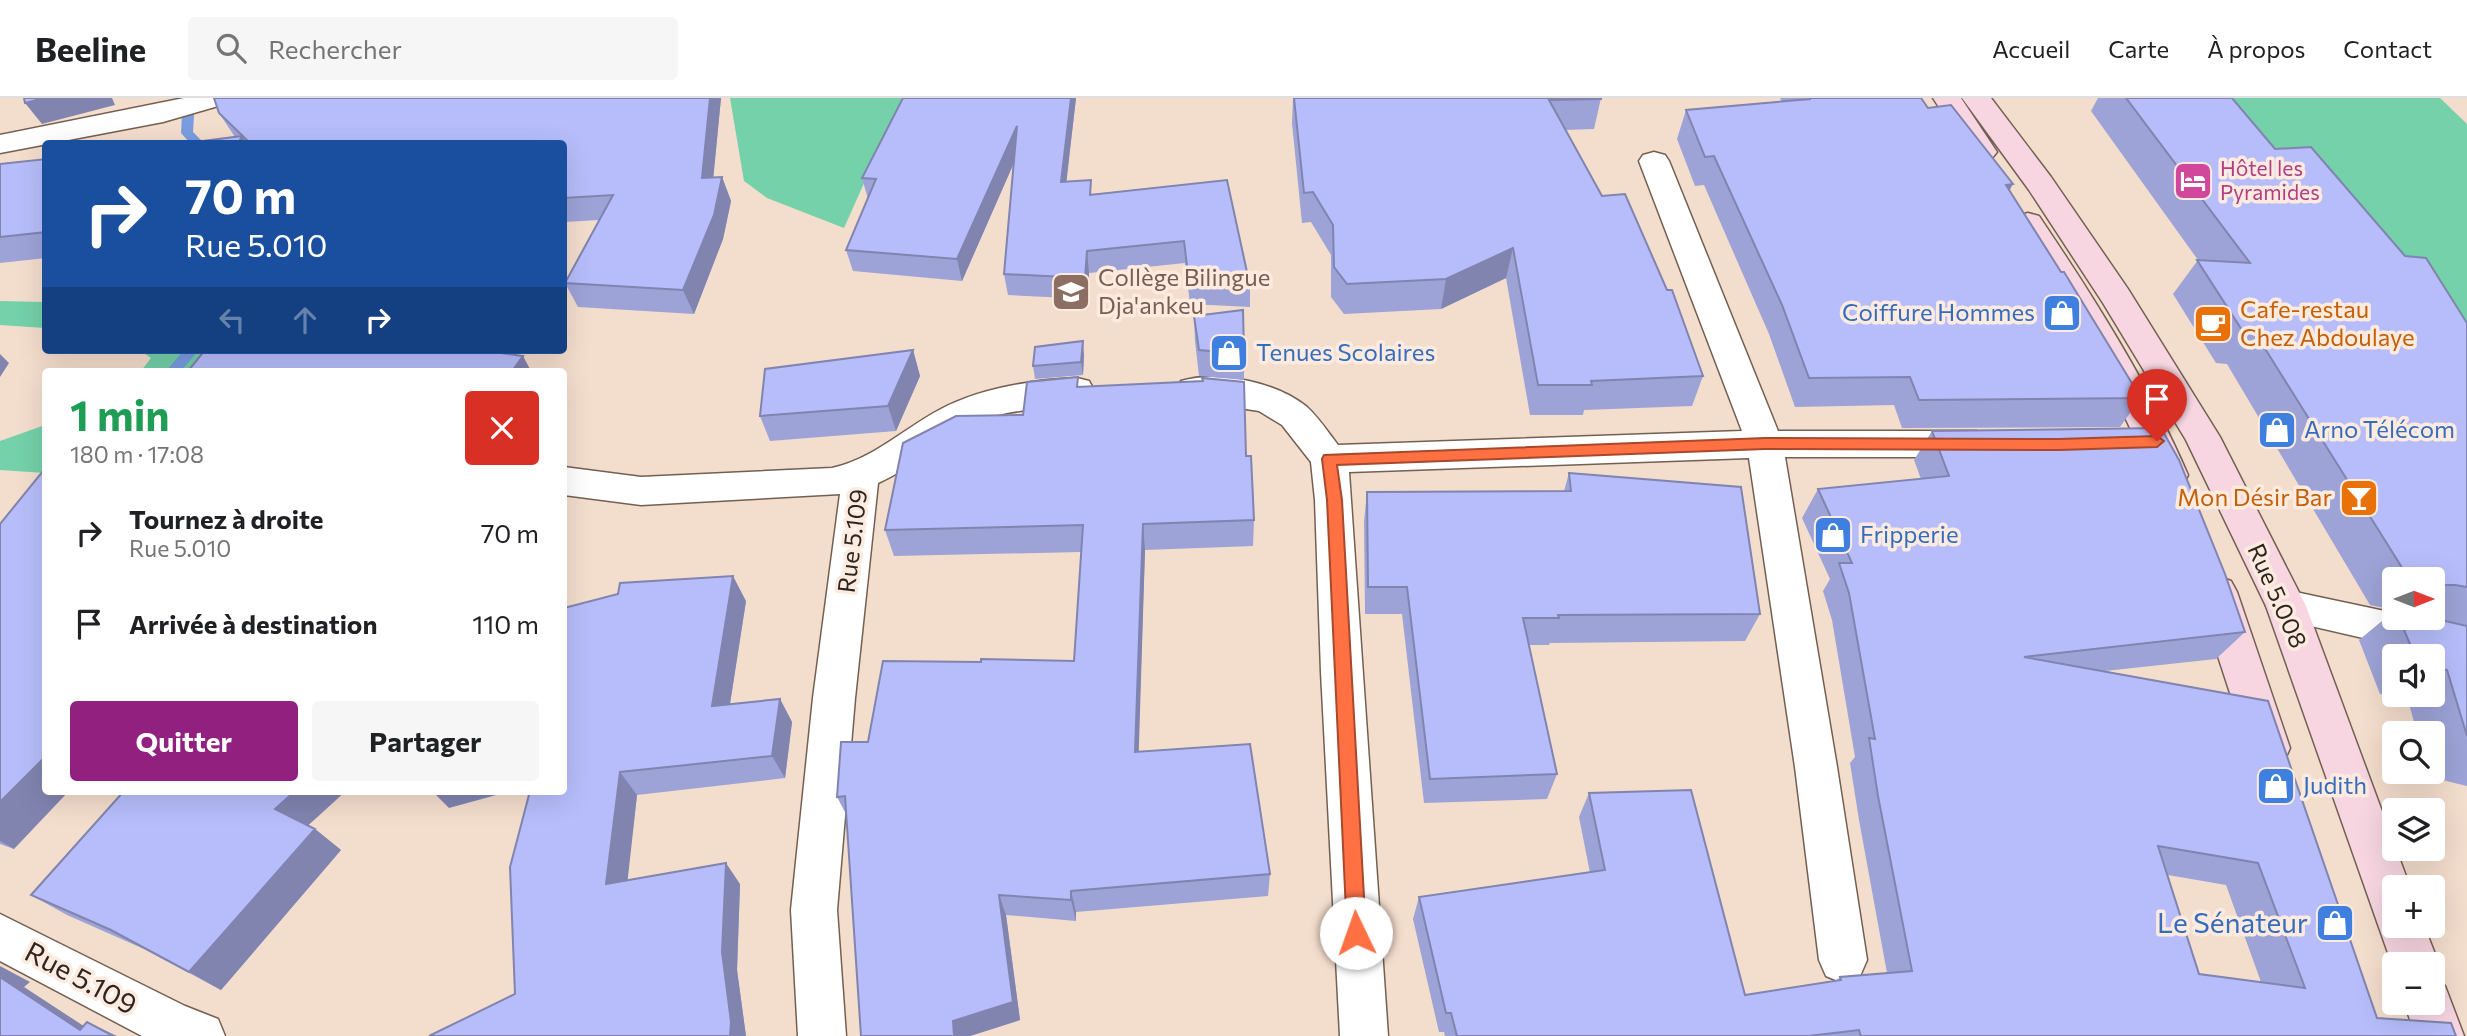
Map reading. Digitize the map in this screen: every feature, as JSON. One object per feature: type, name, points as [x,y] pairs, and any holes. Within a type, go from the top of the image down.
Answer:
[{"type":"main road","points":[[1947,98],[2078,299],[2157,441],[2181,503]]},
{"type":"main road","name":"Rue 5.008","points":[[1976,98],[2040,184],[2109,285],[2202,437],[2286,606],[2383,875]]},
{"type":"main road","points":[[2206,564],[2282,786]]},
{"type":"main road","points":[[2432,1015],[2440,1036]]},
{"type":"street","points":[[0,144],[163,113],[215,98]]},
{"type":"street","points":[[1654,160],[1765,444],[1816,767],[1843,960]]},
{"type":"street","name":"Rue 5.109","points":[[822,1036],[814,910],[834,698],[861,475],[887,465],[954,418],[1019,397],[1069,390],[1111,389]]},
{"type":"street","points":[[1153,389],[1233,391],[1270,401],[1294,417],[1329,459],[1334,500],[1342,685],[1364,1036]]},
{"type":"street","points":[[2115,443],[2157,441]]},
{"type":"street","points":[[1329,459],[1765,444],[2017,444]]},
{"type":"street","points":[[567,481],[641,491],[832,482],[861,475]]},
{"type":"street","points":[[2286,606],[2467,646]]},
{"type":"street","name":"Rue 5.109","points":[[0,936],[176,1028],[201,1036]]},
{"type":"green space","points":[[730,98],[902,98],[844,228],[767,198],[744,181]]},
{"type":"green space","points":[[2231,98],[2440,98],[2467,124],[2467,343],[2321,216]]},
{"type":"green space","points":[[0,301],[42,302],[42,328],[0,325]]},
{"type":"green space","points":[[146,354],[220,354],[204,368],[143,368],[151,358]]},
{"type":"green space","points":[[42,426],[42,473],[0,470],[0,441]]},
{"type":"building","points":[[24,98],[44,98],[25,103]]},
{"type":"building","points":[[214,98],[710,98],[702,178],[722,177],[714,215],[683,290],[567,283],[613,195],[567,198],[567,140],[247,140],[219,113]]},
{"type":"building","points":[[903,98],[1071,98],[1061,182],[1091,180],[1090,195],[1227,180],[1250,286],[1189,283],[1184,241],[1087,251],[1085,278],[1004,274],[1017,126],[957,259],[846,250],[876,179],[862,178]]},
{"type":"building","points":[[1294,98],[1601,98],[1549,100],[1602,196],[1625,194],[1667,290],[1672,290],[1703,376],[1591,381],[1592,385],[1538,385],[1513,248],[1446,279],[1347,284],[1334,267],[1333,225],[1313,192],[1304,193]]},
{"type":"building","points":[[1810,98],[1921,98],[1928,108],[1951,105],[2013,184],[2006,185],[2061,272],[2064,272],[2141,398],[1919,400],[1910,377],[1809,378],[1782,305],[1714,156],[1705,157],[1686,110]]},
{"type":"building","points":[[2126,98],[2232,98],[2275,149],[2311,147],[2405,256],[2426,258],[2467,323],[2467,587],[2445,585],[2445,567],[2402,567],[2254,331],[2242,330],[2197,260],[2250,263]]},
{"type":"building","points":[[242,136],[240,140],[210,140]]},
{"type":"building","points":[[42,159],[42,232],[0,237],[0,164]]},
{"type":"building","points":[[1243,310],[1244,354],[1199,350],[1194,316]]},
{"type":"building","points":[[1083,341],[1081,362],[1033,366],[1035,347]]},
{"type":"building","points":[[913,350],[888,406],[760,416],[765,369]]},
{"type":"building","points":[[202,354],[523,356],[514,368],[190,368]]},
{"type":"building","points":[[1078,377],[1077,387],[1203,381],[1202,378],[1244,382],[1246,456],[1251,456],[1254,520],[1143,524],[1135,752],[1250,744],[1270,874],[1071,891],[1071,900],[999,895],[1013,1002],[953,1021],[954,1036],[861,1036],[845,796],[837,797],[841,742],[868,742],[883,661],[1074,661],[1083,525],[885,530],[903,443],[956,416],[1023,415],[1027,382]]},
{"type":"building","points":[[2161,428],[2179,460],[2225,574],[2245,632],[2024,657],[2268,701],[2377,1018],[2451,1023],[2456,1036],[1861,1036],[1859,1030],[1808,1036],[1457,1036],[1451,1013],[1446,1013],[1419,897],[1605,870],[1589,793],[1691,790],[1745,995],[1841,980],[1840,977],[1912,971],[1878,796],[1869,738],[1875,739],[1849,593],[1839,563],[1852,563],[1818,489],[1949,476],[1932,431]],"holes":[[[2158,846],[2258,863],[2305,988],[2199,974]]]},
{"type":"building","points":[[42,472],[42,760],[0,802],[0,524]]},
{"type":"building","points":[[1569,473],[1741,487],[1760,614],[1558,615],[1559,618],[1523,618],[1557,774],[1430,779],[1407,587],[1368,587],[1367,492],[1571,491]]},
{"type":"building","points":[[733,576],[712,706],[780,699],[772,756],[620,772],[606,884],[726,863],[722,952],[731,1022],[730,1036],[429,1036],[515,994],[510,867],[529,795],[567,795],[567,607],[618,594],[620,583]]},
{"type":"building","points":[[2445,621],[2467,626],[2467,736],[2445,670],[2445,644],[2410,644],[2404,630],[2445,630]]},
{"type":"building","points":[[120,795],[291,795],[275,809],[315,829],[189,972],[111,930],[31,895]]},
{"type":"building","points":[[0,977],[80,1030],[87,1022],[113,1036],[0,1036]]},
{"type":"waterway","points":[[189,98],[187,133],[195,140]]},
{"type":"waterway","points":[[176,368],[188,354]]},
{"type":"place","name":"Hôtel les Pyramides","points":[[2193,181]]},
{"type":"place","name":"Collège Bilingue Dja'ankeu","points":[[1071,292]]},
{"type":"place","name":"Coiffure Hommes","points":[[2062,313]]},
{"type":"place","name":"Cafe-restau Chez Abdoulaye","points":[[2213,324]]},
{"type":"place","name":"Tenues Scolaires","points":[[1229,353]]},
{"type":"place","name":"Arno Télécom","points":[[2277,430]]},
{"type":"place","name":"Mon Désir Bar","points":[[2359,498]]},
{"type":"place","name":"Fripperie","points":[[1833,535]]},
{"type":"place","name":"Judith","points":[[2276,786]]},
{"type":"place","name":"Le Sénateur","points":[[2335,923]]},
{"type":"route","points":[[1356,933],[1334,500],[1329,459],[1765,444],[2059,444],[2157,441]]}]
